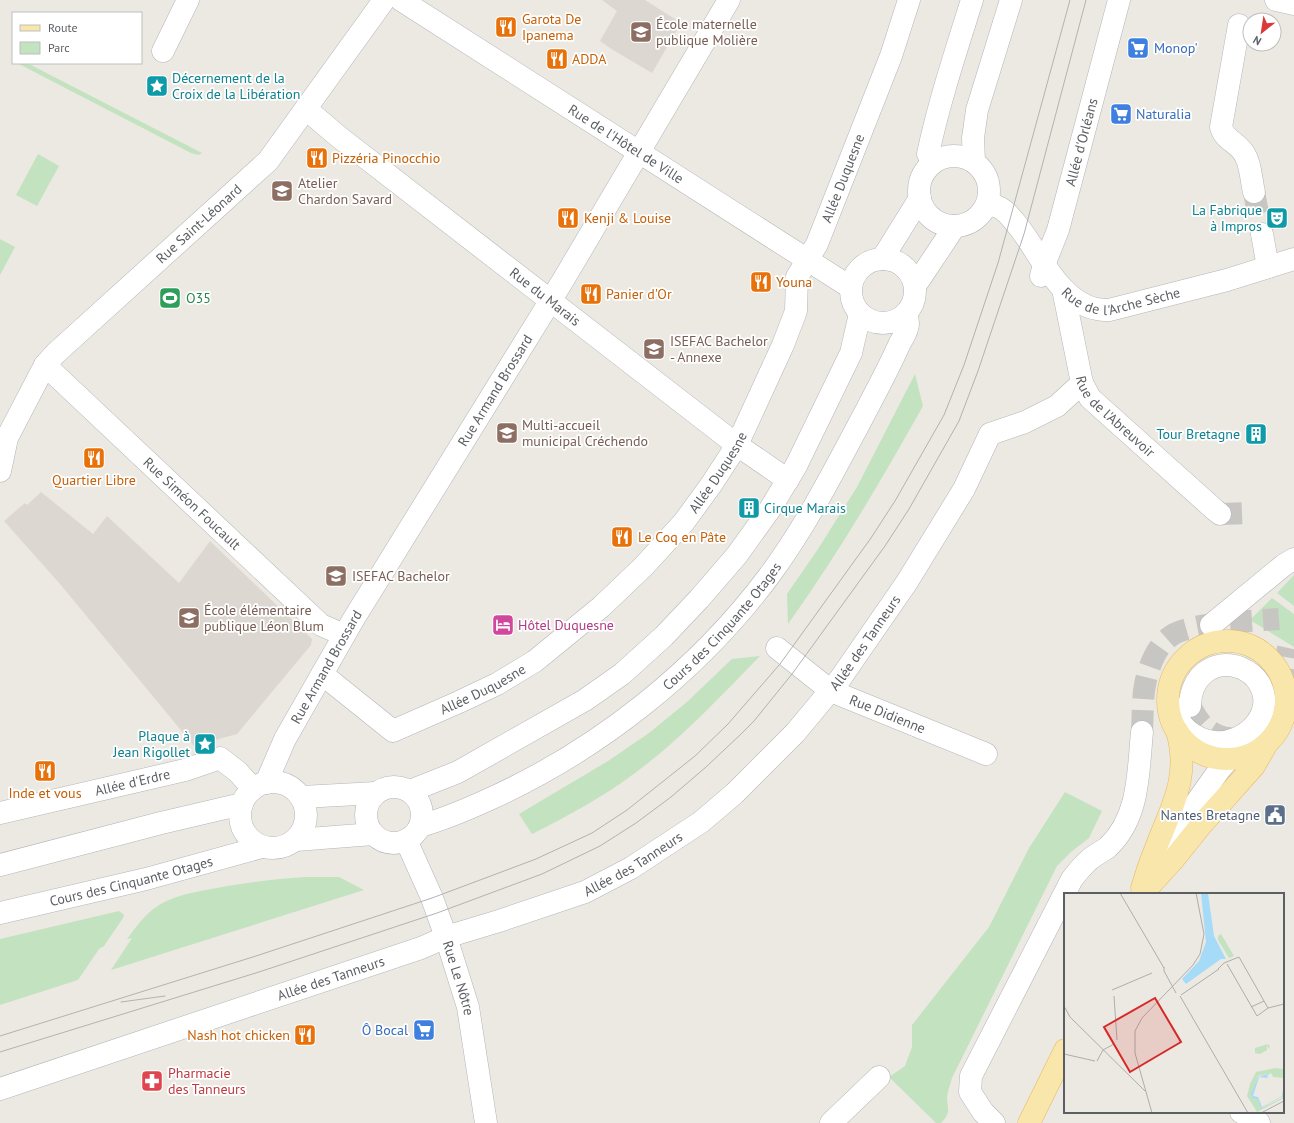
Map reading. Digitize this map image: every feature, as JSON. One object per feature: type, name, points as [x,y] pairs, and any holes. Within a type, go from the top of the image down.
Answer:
[{"type":"main road","points":[[1142,893],[1173,860],[1202,824],[1254,766],[1267,744],[1275,735],[1290,707],[1286,698],[1284,686],[1285,672],[1255,648],[1243,643],[1232,641],[1219,642],[1196,650],[1186,658],[1179,667],[1171,684],[1169,702],[1173,722],[1185,740],[1194,748],[1205,754],[1217,758],[1229,759],[1249,755],[1267,744]]},
{"type":"main road","points":[[1141,893],[1153,854],[1174,803],[1179,785],[1182,766],[1182,747],[1178,731]]},
{"type":"main road","points":[[1029,1123],[1064,1052]]},
{"type":"street","points":[[163,51],[188,0]]},
{"type":"street","name":"Rue Saint-Léonard","points":[[0,471],[3,437],[45,365],[56,353],[268,161],[384,0]]},
{"type":"street","name":"Rue de l'Hôtel de Ville","points":[[401,0],[850,287]]},
{"type":"street","name":"Rue Armand Brossard","points":[[253,792],[344,635],[640,152],[729,0]]},
{"type":"street","name":"Allée Duquesne","points":[[322,674],[393,731],[497,684],[535,661],[601,607],[644,566],[684,522],[737,446],[783,345],[796,312],[797,277],[817,244],[884,74],[909,0]]},
{"type":"street","points":[[933,162],[928,154],[932,135],[941,100],[972,0]]},
{"type":"street","points":[[974,162],[973,138],[978,110],[1011,0]]},
{"type":"street","name":"Allée d'Orléans","points":[[1042,274],[1058,230],[1119,0]]},
{"type":"street","points":[[1276,0],[1294,4]]},
{"type":"street","points":[[1239,25],[1221,127],[1222,132],[1226,137],[1235,143],[1246,155],[1254,192]]},
{"type":"street","name":"Rue du Marais","points":[[306,109],[339,137],[737,446],[788,480]]},
{"type":"street","points":[[952,156],[964,158],[974,162],[981,168],[986,176],[988,185],[989,194],[980,215],[968,223],[955,226],[947,225],[933,219],[923,206],[920,198],[920,181],[924,174],[933,162],[943,158],[952,156]]},
{"type":"street","points":[[882,259],[920,198]]},
{"type":"street","name":"Rue de l'Arche Sèche","points":[[986,204],[1000,207],[1024,234],[1042,274],[1074,298],[1085,305],[1096,309],[1109,310],[1226,280],[1294,259]]},
{"type":"street","points":[[915,286],[955,226]]},
{"type":"street","points":[[1262,234],[1268,267]]},
{"type":"street","points":[[882,259],[901,264],[912,278],[915,286],[914,302],[906,313],[899,320],[880,324],[866,319],[860,314],[852,300],[850,287],[854,275],[859,269],[872,260],[882,259]]},
{"type":"street","name":"Rue de l'Abreuvoir","points":[[1063,289],[1082,383],[1090,398],[1220,514]]},
{"type":"street","name":"Cours des Cinquante Otages","points":[[0,913],[146,879],[262,847],[280,849],[289,846],[296,840],[373,834],[380,840],[398,843],[413,833],[532,779],[570,756],[646,703],[691,664],[729,625],[770,576],[801,527],[840,459],[890,366],[908,326],[906,313]]},
{"type":"street","points":[[410,791],[458,772],[585,700],[622,674],[664,636],[737,555],[788,480],[846,364],[854,340],[860,314]]},
{"type":"street","name":"Rue Siméon Foucault","points":[[45,365],[321,625],[344,635]]},
{"type":"street","name":"Allée des Tanneurs","points":[[0,1089],[421,948],[446,937],[585,892],[631,868],[701,822],[734,794],[795,733],[831,691],[907,582],[964,489],[990,434],[1025,422],[1057,406],[1082,383]]},
{"type":"street","points":[[1211,625],[1284,565],[1294,559]]},
{"type":"street","name":"Rue Didienne","points":[[777,648],[831,691],[986,754]]},
{"type":"street","points":[[1159,874],[1186,817],[1220,769],[1229,759],[1236,743],[1254,726],[1261,716],[1264,696],[1262,688],[1246,670],[1230,665],[1214,667],[1200,676],[1192,690],[1190,706]]},
{"type":"street","points":[[1169,702],[1176,716],[1186,729],[1199,738],[1214,742],[1230,741],[1245,735]]},
{"type":"street","points":[[1065,893],[1072,879],[1088,861],[1108,847],[1122,830],[1134,804],[1142,732]]},
{"type":"street","name":"Allée d'Erdre","points":[[0,813],[185,770],[220,758],[238,772],[253,792]]},
{"type":"street","points":[[0,865],[161,823],[253,792],[276,782],[286,784],[295,789],[302,797],[305,804],[307,819],[301,834],[296,840]]},
{"type":"street","points":[[373,834],[368,828],[366,814],[370,798],[384,788],[392,786],[402,787],[410,791],[421,805],[422,812],[413,833]]},
{"type":"street","points":[[253,792],[240,813],[240,822],[248,838],[262,847]]},
{"type":"street","points":[[302,797],[376,793]]},
{"type":"street","name":"Rue Le Nôtre","points":[[413,833],[432,898],[468,1008],[486,1123]]},
{"type":"street","points":[[994,1123],[983,1112],[970,1092],[971,1076],[1064,895]]},
{"type":"street","points":[[831,1123],[879,1077]]},
{"type":"street","points":[[1243,1113],[1259,1123]]},
{"type":"shaded area","name":"École maternelle publique Molière","points":[[602,0],[645,0],[681,23],[652,73],[600,41],[617,11]]},
{"type":"shaded area","name":"École élémentaire publique Léon Blum","points":[[41,492],[93,534],[107,516],[179,583],[210,541],[312,639],[311,645],[237,734],[194,746],[60,584],[4,521],[25,503],[27,505]]},
{"type":"green space","points":[[19,64],[29,64],[202,153],[199,155],[191,153]]},
{"type":"green space","points":[[38,154],[59,166],[37,206],[16,195]]},
{"type":"green space","points":[[0,239],[15,247],[0,275]]},
{"type":"green space","points":[[915,374],[923,406],[858,517],[788,624],[787,594],[818,549],[857,487]]},
{"type":"green space","points":[[1294,575],[1294,606],[1277,593]]},
{"type":"green space","points":[[1272,598],[1294,614],[1294,647],[1250,620]]},
{"type":"green space","points":[[760,656],[700,717],[652,760],[623,782],[598,798],[532,834],[519,814],[608,761],[649,733],[687,702],[732,659]]},
{"type":"green space","points":[[1065,792],[1102,811],[1089,838],[1071,852],[1057,866],[952,1078],[947,1097],[947,1116],[941,1123],[936,1123],[889,1077],[905,1066],[912,1047],[912,1025],[989,927],[1029,848]]},
{"type":"green space","points":[[305,877],[339,877],[364,890],[111,970],[132,938],[127,939],[144,917],[164,902],[187,894],[223,887],[269,880]]},
{"type":"green space","points":[[119,911],[124,915],[123,918],[104,946],[99,949],[78,980],[0,1005],[0,939]]},
{"type":"tunnel","points":[[1254,192],[1262,234]]},
{"type":"tunnel","points":[[1220,514],[1248,513]]},
{"type":"tunnel","points":[[1142,732],[1144,692],[1148,674],[1152,660],[1159,648],[1168,638],[1184,630],[1196,627],[1279,619]]},
{"type":"tunnel","points":[[1190,706],[1202,725],[1213,733],[1222,737],[1231,738],[1249,736],[1265,726],[1275,711],[1281,688],[1288,648]]},
{"type":"tram line","points":[[0,1036],[256,956],[432,898],[536,859],[592,833],[627,810],[695,756],[728,724],[780,664],[871,538],[895,501],[944,415],[964,365],[998,263],[1070,0]]},
{"type":"tram line","points":[[0,1052],[259,972],[437,913],[542,874],[600,846],[636,823],[671,797],[740,735],[754,721],[792,674],[885,546],[909,509],[959,421],[978,371],[1024,234],[1086,0]]},
{"type":"tram line","points":[[121,1002],[165,996]]},
{"type":"place","name":"Garota De Ipanema","points":[[506,27]]},
{"type":"place","name":"École maternelle publique Molière","points":[[641,32]]},
{"type":"place","name":"Monop'","points":[[1138,48]]},
{"type":"place","name":"ADDA","points":[[557,59]]},
{"type":"place","name":"Décernement de la Croix de la Libération","points":[[157,86]]},
{"type":"place","name":"Naturalia","points":[[1121,114]]},
{"type":"place","name":"Pizzéria Pinocchio","points":[[317,158]]},
{"type":"place","name":"Atelier Chardon Savard","points":[[282,191]]},
{"type":"place","name":"Kenji & Louise","points":[[568,218]]},
{"type":"place","name":"La Fabrique à Impros","points":[[1277,218]]},
{"type":"place","name":"Youna","points":[[761,282]]},
{"type":"place","name":"Panier d'Or","points":[[591,294]]},
{"type":"place","name":"O35","points":[[170,298]]},
{"type":"place","name":"ISEFAC Bachelor - Annexe","points":[[654,349]]},
{"type":"place","name":"Multi-accueil municipal Créchendo","points":[[507,433]]},
{"type":"place","name":"Tour Bretagne","points":[[1256,434]]},
{"type":"place","name":"Quartier Libre","points":[[94,458]]},
{"type":"place","name":"Cirque Marais","points":[[749,508]]},
{"type":"place","name":"Le Coq en Pâte","points":[[622,537]]},
{"type":"place","name":"ISEFAC Bachelor","points":[[336,576]]},
{"type":"place","name":"École élémentaire publique Léon Blum","points":[[189,618]]},
{"type":"place","name":"Hôtel Duquesne","points":[[503,625]]},
{"type":"place","name":"Plaque à Jean Rigollet","points":[[205,744]]},
{"type":"place","name":"Inde et vous","points":[[45,771]]},
{"type":"place","name":"Nantes Bretagne","points":[[1275,815]]},
{"type":"place","name":"Ô Bocal","points":[[424,1030]]},
{"type":"place","name":"Nash hot chicken","points":[[305,1035]]},
{"type":"place","name":"Pharmacie des Tanneurs","points":[[152,1081]]}]
